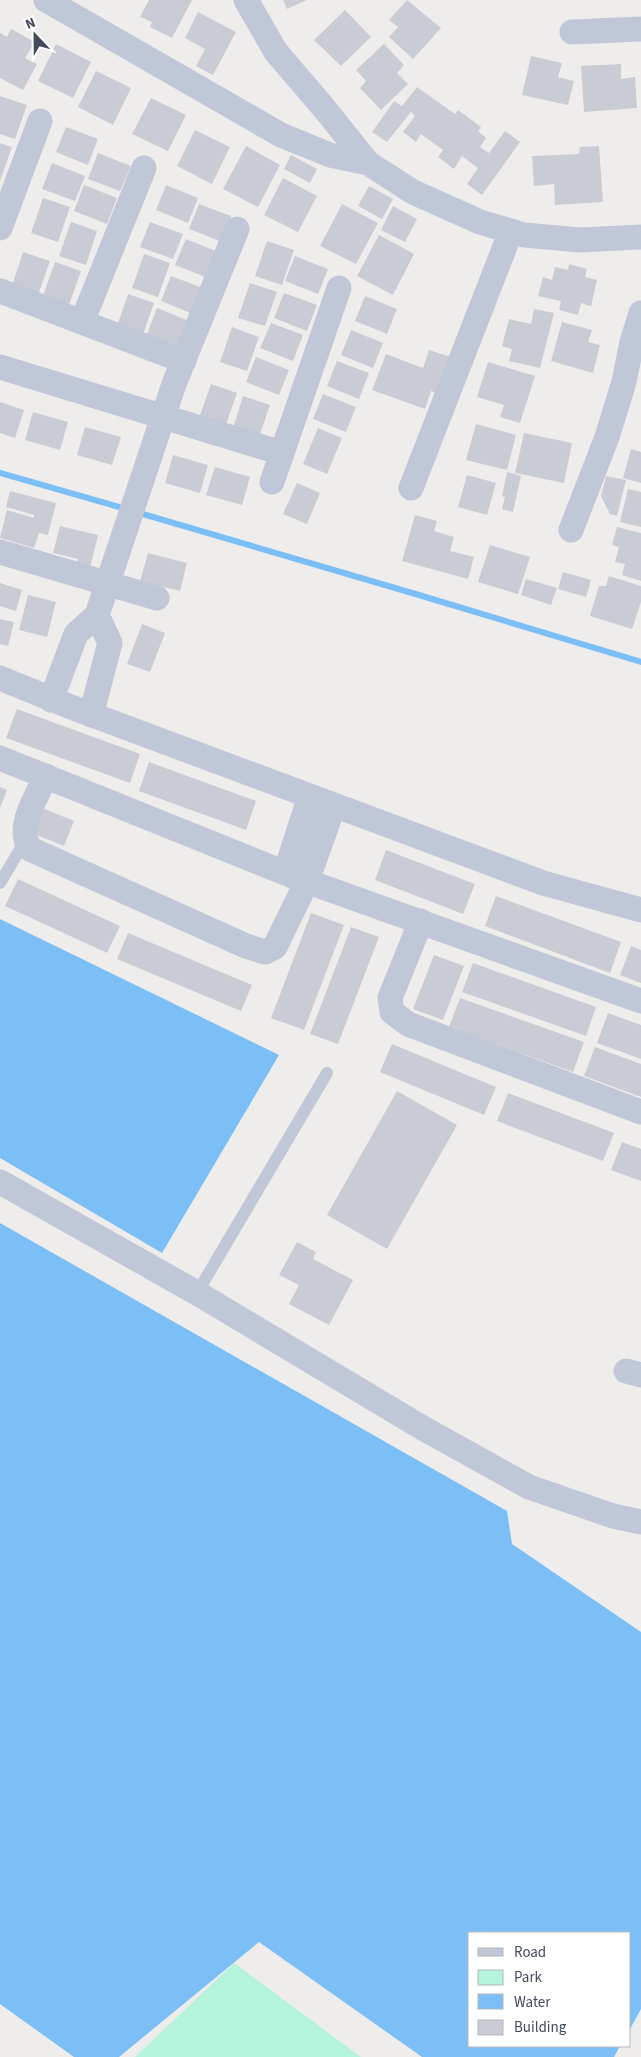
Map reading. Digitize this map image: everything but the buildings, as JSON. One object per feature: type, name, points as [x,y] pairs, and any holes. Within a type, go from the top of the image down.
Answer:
[{"type":"street","points":[[46,0],[281,135],[330,155],[368,163]]},
{"type":"street","points":[[246,0],[276,52],[368,163],[413,192],[480,222],[524,235],[580,240],[641,237]]},
{"type":"street","points":[[572,32],[641,29]]},
{"type":"street","points":[[0,228],[40,121]]},
{"type":"street","points":[[82,322],[144,168]]},
{"type":"street","points":[[51,700],[76,634],[97,615],[163,417],[237,229]]},
{"type":"street","points":[[411,488],[511,231]]},
{"type":"street","points":[[272,482],[339,288]]},
{"type":"street","points":[[0,291],[184,361]]},
{"type":"street","points":[[571,530],[607,437],[624,382],[632,342],[641,312]]},
{"type":"street","points":[[0,367],[282,453]]},
{"type":"street","points":[[0,552],[157,598]]},
{"type":"street","points":[[91,715],[110,643],[97,615]]},
{"type":"street","points":[[0,678],[51,700],[544,883],[641,910]]},
{"type":"street","points":[[0,758],[296,877],[641,1001]]},
{"type":"street","points":[[46,776],[28,815],[24,830],[25,841],[30,849],[246,946],[265,952],[275,947],[296,877],[310,796]]},
{"type":"street","points":[[296,877],[334,805]]},
{"type":"street","points":[[421,921],[390,998],[392,1012],[408,1024],[641,1112]]},
{"type":"street","points":[[0,1182],[197,1293],[421,1427],[530,1487],[613,1516],[641,1522]]},
{"type":"lane","points":[[0,883],[25,841]]},
{"type":"lane","points":[[197,1293],[327,1073]]},
{"type":"green space","points":[[234,1963],[361,2057],[135,2057]]},
{"type":"water","points":[[0,919],[279,1055],[162,1253],[0,1158]]},
{"type":"water","points":[[0,1223],[507,1511],[512,1544],[641,1632],[641,2009],[631,2027],[631,1932],[468,1932],[468,2047],[619,2047],[614,2057],[422,2057],[259,1942],[119,2057],[74,2057],[0,2004]]},
{"type":"waterway","points":[[0,473],[126,509]]},
{"type":"waterway","points":[[136,512],[641,662]]}]
